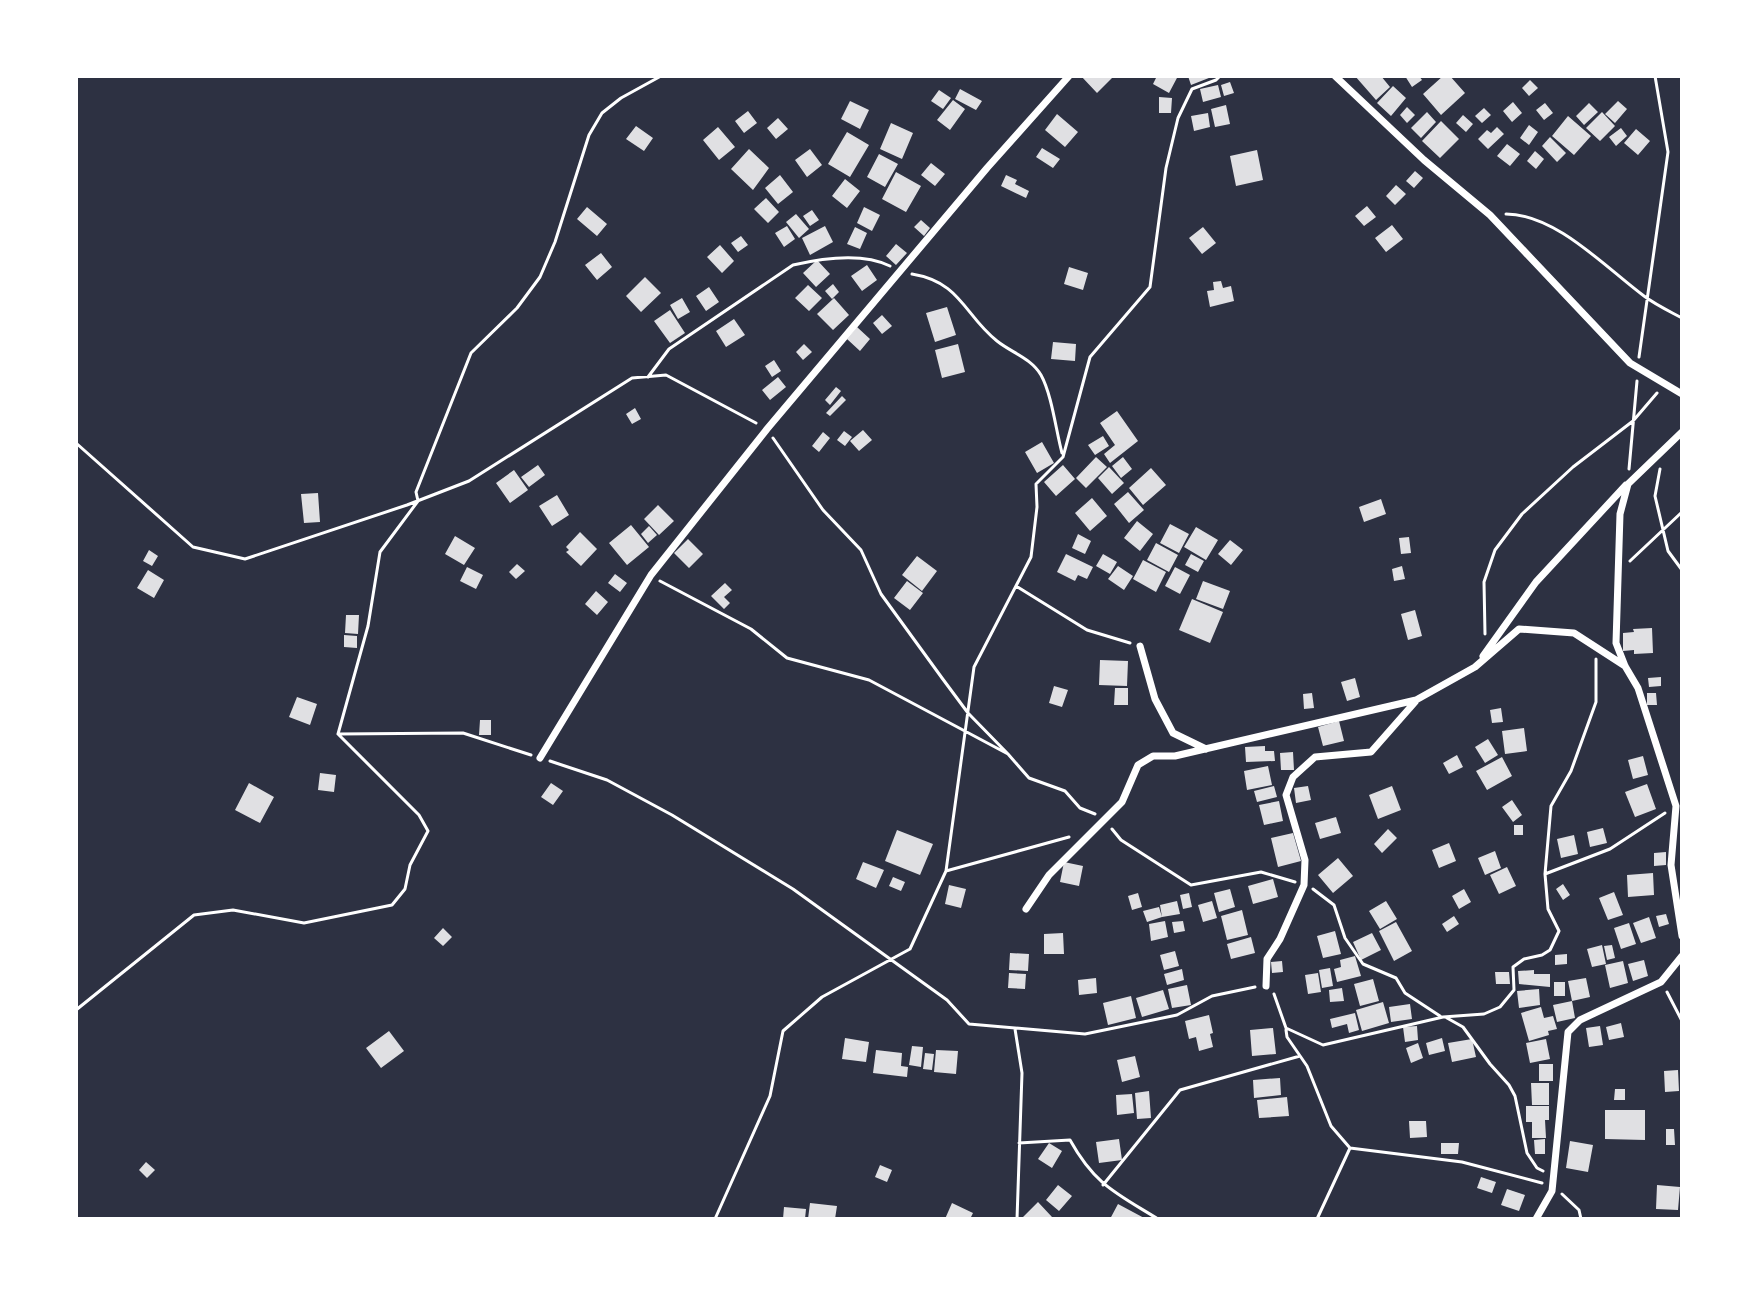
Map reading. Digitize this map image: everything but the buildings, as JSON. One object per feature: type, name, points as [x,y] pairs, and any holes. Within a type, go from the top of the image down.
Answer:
[{"type":"street","points":[[540,758],[651,575],[767,429],[987,168],[1069,76]]},
{"type":"street","points":[[1335,76],[1424,160],[1490,215],[1630,363],[1682,394]]},
{"type":"street","points":[[1475,667],[1536,582],[1628,484],[1682,432]]},
{"type":"street","points":[[1628,484],[1620,514],[1616,643],[1638,688],[1676,806],[1671,865],[1682,936]]},
{"type":"street","points":[[1026,909],[1049,875],[1122,802],[1138,765],[1153,756],[1175,756],[1416,700],[1475,667],[1519,629],[1574,633],[1625,666]]},
{"type":"street","points":[[1140,646],[1155,699],[1173,733],[1206,749]]},
{"type":"street","points":[[1266,986],[1267,959],[1280,939],[1304,885],[1305,860],[1286,795],[1293,777],[1315,757],[1371,752],[1416,700]]},
{"type":"street","points":[[1536,1219],[1553,1186],[1568,1032],[1580,1020],[1661,982],[1682,956]]},
{"type":"path","points":[[338,734],[368,626],[380,552],[418,501],[416,492],[471,353],[517,308],[540,277],[555,242],[589,135],[602,113],[621,98],[661,76]]},
{"type":"path","points":[[715,1219],[770,1096],[783,1031],[822,997],[910,949],[946,871],[974,667],[1031,557],[1037,507],[1036,484],[1063,457],[1090,357],[1150,287],[1166,168],[1178,118],[1192,89],[1220,76]]},
{"type":"path","points":[[1628,484],[1646,297],[1668,152],[1655,76]]},
{"type":"path","points":[[1490,215],[1517,214],[1553,227],[1646,297],[1682,318]]},
{"type":"path","points":[[648,377],[669,349],[793,265],[816,260],[878,260],[901,272],[932,277],[960,297],[997,341],[1034,367],[1041,376],[1063,457]]},
{"type":"path","points":[[76,443],[193,547],[245,559],[469,481],[632,378],[666,375],[767,429],[823,510],[861,550],[881,594],[968,713],[1029,778],[1065,791],[1080,808],[1105,819],[1121,840],[1191,885],[1261,872],[1317,891],[1334,905],[1345,938],[1363,964],[1396,978],[1405,993],[1434,1015],[1463,1027],[1515,1096],[1527,1153],[1537,1168],[1554,1175]]},
{"type":"path","points":[[1487,650],[1483,617],[1484,582],[1495,550],[1522,514],[1573,467],[1633,421],[1664,384]]},
{"type":"path","points":[[1664,449],[1655,496],[1668,551],[1682,570]]},
{"type":"path","points":[[1618,579],[1631,559],[1664,532],[1682,512]]},
{"type":"path","points":[[651,575],[751,629],[787,658],[869,680],[1008,754]]},
{"type":"path","points":[[1016,586],[1087,630],[1140,646]]},
{"type":"path","points":[[1286,1028],[1323,1045],[1443,1017],[1484,1014],[1500,1007],[1514,990],[1513,967],[1524,959],[1550,950],[1559,931],[1548,909],[1545,874],[1551,806],[1571,771],[1596,702],[1597,647]]},
{"type":"path","points":[[338,734],[463,733],[607,780],[672,815],[793,889],[947,1000],[969,1024],[1085,1034],[1177,1015],[1212,996],[1266,986],[1274,992],[1287,1037],[1318,1090],[1331,1126],[1350,1148],[1462,1162],[1553,1186],[1579,1210],[1581,1219]]},
{"type":"path","points":[[76,1010],[194,915],[233,910],[304,923],[392,905],[405,889],[410,865],[428,831],[419,815],[338,734]]},
{"type":"path","points":[[1545,874],[1610,849],[1676,806]]},
{"type":"path","points":[[946,871],[1093,830]]},
{"type":"path","points":[[1661,982],[1682,1021]]},
{"type":"path","points":[[1015,1029],[1022,1073],[1017,1219]]},
{"type":"path","points":[[1103,1185],[1180,1090],[1300,1056]]},
{"type":"path","points":[[1019,1143],[1070,1140],[1085,1166],[1103,1185],[1158,1219]]},
{"type":"path","points":[[1317,1219],[1350,1148]]}]
